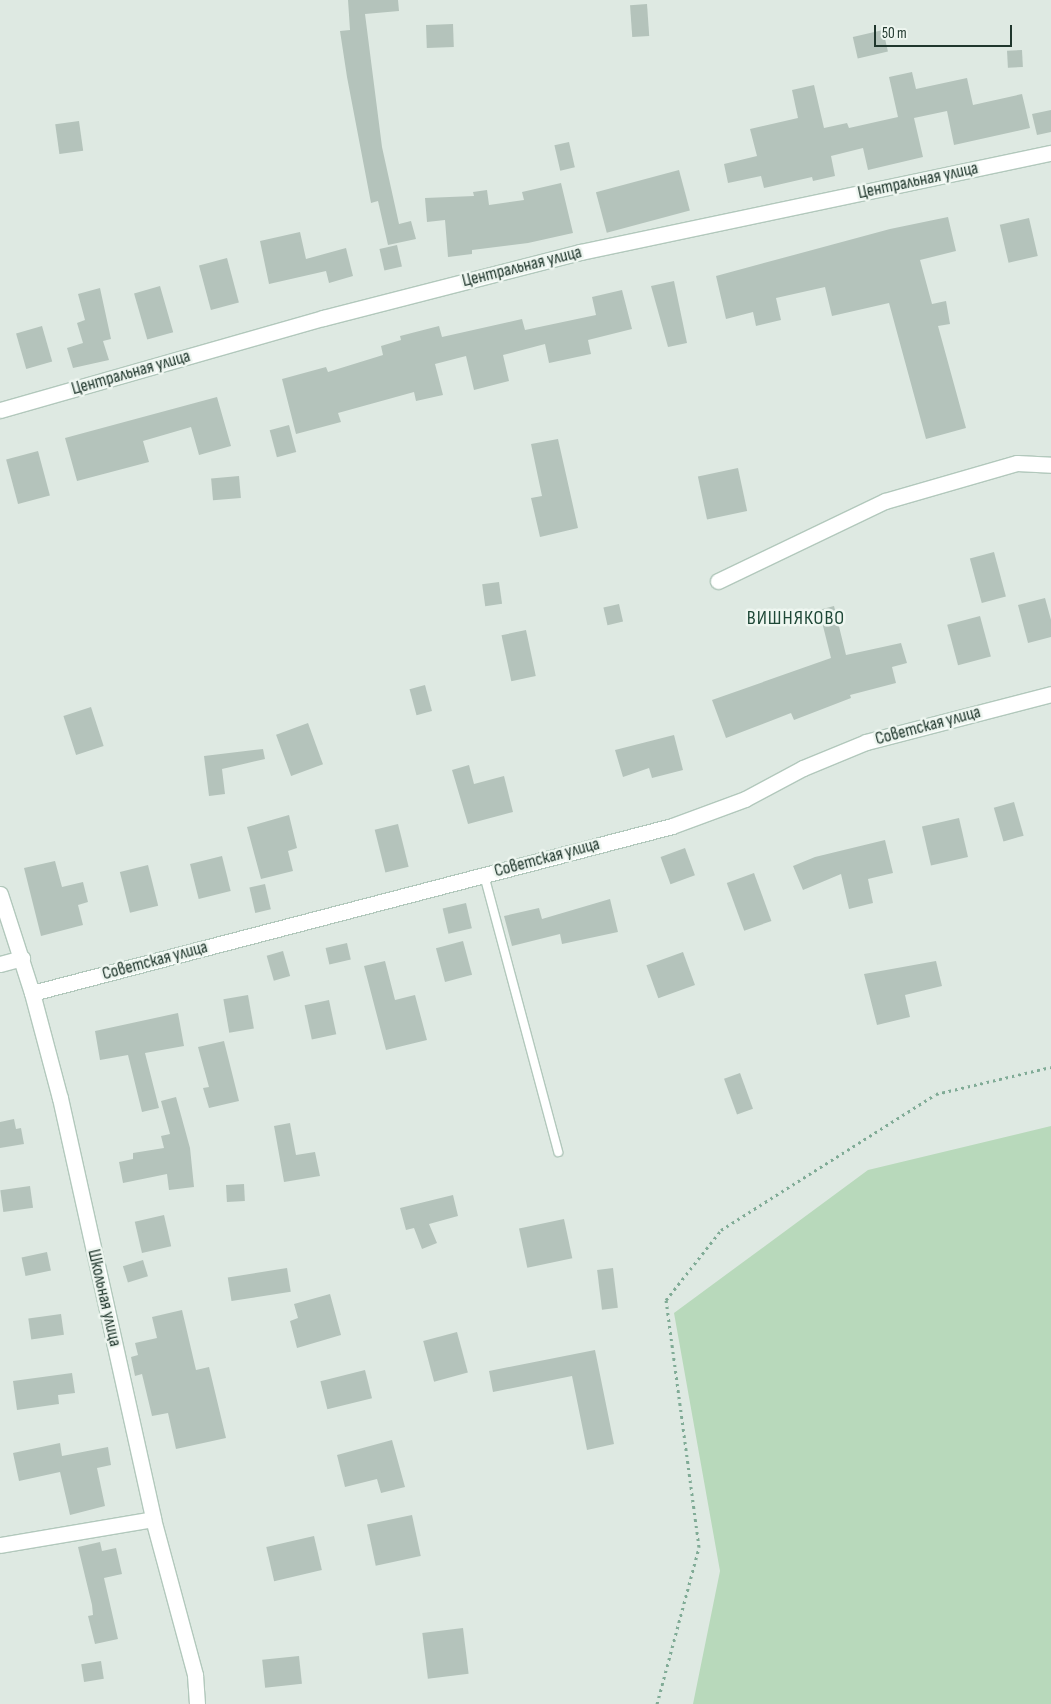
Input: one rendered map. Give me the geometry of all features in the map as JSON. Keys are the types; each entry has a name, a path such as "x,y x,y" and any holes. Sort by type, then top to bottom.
{"street":[{"name":"Центральная улица","path":"0,410 323,318 580,252 1051,153"},
{"path":"718,581 885,501 1017,463 1051,465"},
{"name":"Советская улица","path":"32,993 672,826 745,799 803,768 866,742 1051,694"},
{"name":"Школьная улица","path":"0,894 22,958 60,1098 153,1519 195,1675 197,1704"},
{"path":"0,964 22,958"},
{"path":"0,1545 153,1519"}],"lane":[{"path":"484,875 558,1152"}],"path":[{"path":"657,1704 699,1547 666,1300 721,1230 936,1094 1051,1067"}],"green space":[{"path":"1051,1126 1051,1704 693,1704 720,1571 674,1313 868,1170"}],"building":[{"path":"348,0 398,0 399,11 365,14 382,147 399,224 411,221 416,239 388,245 378,201 371,203 340,31 350,30"},
{"path":"647,4 649,36 632,37 630,5"},
{"path":"453,24 454,47 427,48 426,25"},
{"path":"883,30 888,51 858,58 853,37"},
{"path":"1022,50 1023,67 1008,68 1007,51"},
{"path":"912,72 916,89 967,78 973,105 1022,94 1030,128 954,145 947,111 914,118 923,157 868,170 863,148 831,156 835,176 813,181 812,177 764,188 761,176 728,183 724,164 757,156 750,129 798,118 792,90 814,85 824,128 847,123 849,128 898,117 889,77"},
{"path":"1051,110 1051,132 1037,135 1032,114"},
{"path":"79,121 83,151 59,154 55,124"},
{"path":"569,142 575,167 560,171 554,145"},
{"path":"679,170 690,211 607,233 596,192"},
{"path":"561,183 573,233 528,243 472,250 472,254 448,257 445,220 427,222 425,198 474,196 473,192 487,190 489,205 524,200 522,192"},
{"path":"948,217 956,251 920,260 932,304 946,301 950,324 938,326 966,428 926,439 889,303 832,316 825,287 776,298 781,320 756,326 753,312 726,319 716,276 890,229"},
{"path":"1029,218 1038,256 1009,263 1000,225"},
{"path":"300,232 306,259 346,248 353,276 329,283 326,271 269,284 260,241"},
{"path":"397,245 402,266 384,270 379,249"},
{"path":"227,258 239,302 211,310 199,266"},
{"path":"674,281 687,343 668,347 651,286"},
{"path":"160,286 173,332 147,340 134,293"},
{"path":"100,288 111,339 103,341 109,360 73,368 67,348 83,343 77,323 85,320 78,294"},
{"path":"622,290 632,329 588,340 591,354 549,363 545,344 503,355 509,381 474,390 466,356 435,364 443,395 416,401 414,392 338,413 341,422 296,434 282,379 326,367 328,372 383,355 381,346 401,340 400,336 439,326 442,337 522,319 525,330 596,315 592,297"},
{"path":"42,326 52,362 26,369 16,333"},
{"path":"217,397 231,446 199,455 191,427 143,441 149,462 77,481 65,438"},
{"path":"289,425 296,452 277,457 270,430"},
{"path":"558,439 578,528 540,537 531,498 542,496 531,444"},
{"path":"38,451 50,495 18,504 6,460"},
{"path":"738,468 747,511 707,520 698,477"},
{"path":"239,476 241,498 213,500 211,478"},
{"path":"994,552 1006,596 982,603 970,558"},
{"path":"499,582 502,604 485,606 482,584"},
{"path":"1045,598 1051,620 1051,637 1028,643 1018,605"},
{"path":"619,604 623,622 607,625 603,608"},
{"path":"834,606 846,655 901,643 907,663 892,667 896,683 850,695 851,698 794,720 791,713 726,738 712,700 831,658 819,610"},
{"path":"980,616 991,657 958,665 947,625"},
{"path":"526,630 536,676 511,681 502,635"},
{"path":"425,685 432,711 417,715 410,689"},
{"path":"91,707 104,746 76,755 63,716"},
{"path":"308,723 323,764 291,776 276,735"},
{"path":"674,735 683,770 652,778 649,768 623,777 615,750"},
{"path":"263,749 265,759 222,769 225,794 209,796 204,756"},
{"path":"469,765 474,784 504,776 513,812 468,824 452,770"},
{"path":"1014,802 1024,836 1003,841 994,808"},
{"path":"289,815 297,848 288,851 293,871 261,879 247,827"},
{"path":"959,818 968,857 931,866 922,827"},
{"path":"398,824 409,867 385,872 375,830"},
{"path":"885,840 893,873 868,879 873,903 849,909 841,874 803,890 793,866 815,857"},
{"path":"685,848 695,875 670,884 661,857"},
{"path":"222,856 231,891 199,899 190,864"},
{"path":"55,861 62,887 83,882 88,902 78,905 83,925 41,936 24,868"},
{"path":"148,865 158,906 130,913 120,872"},
{"path":"754,873 771,921 744,931 727,883"},
{"path":"265,884 271,909 255,913 249,888"},
{"path":"610,899 618,932 562,944 560,934 512,946 504,916 539,908 542,919"},
{"path":"466,903 472,928 448,934 443,908"},
{"path":"463,941 472,975 445,982 436,948"},
{"path":"347,943 351,960 329,965 326,948"},
{"path":"283,951 290,976 274,981 267,956"},
{"path":"683,952 695,985 658,998 646,965"},
{"path":"385,961 395,1000 415,995 427,1040 386,1050 364,966"},
{"path":"936,961 942,986 905,995 910,1017 877,1025 864,974"},
{"path":"248,995 254,1028 229,1033 223,999"},
{"path":"329,1000 336,1034 312,1039 305,1005"},
{"path":"178,1013 184,1046 145,1053 159,1108 142,1112 128,1055 100,1060 95,1031"},
{"path":"224,1041 239,1101 209,1108 203,1088 209,1087 198,1047"},
{"path":"740,1073 753,1109 737,1115 724,1079"},
{"path":"176,1097 190,1148 194,1187 169,1190 167,1174 123,1183 119,1162 133,1159 133,1153 164,1148 161,1136 170,1134 161,1101"},
{"path":"14,1119 16,1129 21,1128 24,1144 0,1148 0,1122"},
{"path":"290,1123 296,1155 315,1152 320,1176 284,1182 274,1126"},
{"path":"244,1184 245,1201 227,1202 226,1185"},
{"path":"30,1186 33,1208 3,1212 0,1190"},
{"path":"453,1195 458,1216 429,1224 437,1243 422,1249 414,1228 406,1230 400,1208"},
{"path":"164,1215 171,1246 142,1253 135,1222"},
{"path":"564,1219 572,1258 527,1268 519,1229"},
{"path":"47,1252 51,1271 26,1276 22,1257"},
{"path":"143,1260 148,1276 128,1282 123,1266"},
{"path":"287,1268 291,1292 231,1301 228,1277"},
{"path":"613,1268 618,1308 602,1310 597,1270"},
{"path":"330,1294 341,1335 297,1348 290,1321 298,1318 294,1304"},
{"path":"182,1310 196,1370 209,1367 226,1438 176,1449 168,1413 152,1416 142,1374 135,1376 131,1357 138,1355 135,1343 157,1338 152,1317"},
{"path":"61,1314 64,1335 31,1339 28,1319"},
{"path":"457,1332 468,1373 434,1382 423,1341"},
{"path":"595,1350 614,1444 587,1450 572,1376 493,1392 489,1371"},
{"path":"365,1370 372,1398 327,1409 320,1381"},
{"path":"72,1373 75,1393 58,1395 59,1404 17,1410 13,1381"},
{"path":"392,1440 405,1487 381,1493 377,1479 345,1487 337,1455"},
{"path":"60,1443 62,1456 108,1447 111,1465 97,1468 105,1506 70,1515 60,1472 19,1481 13,1453"},
{"path":"412,1515 421,1556 376,1566 367,1525"},
{"path":"314,1536 322,1570 274,1581 266,1547"},
{"path":"100,1542 102,1551 116,1548 122,1574 104,1578 118,1639 95,1644 88,1616 93,1615 92,1605 78,1547"},
{"path":"463,1628 469,1674 428,1679 422,1633"},
{"path":"299,1656 302,1684 265,1688 262,1660"},
{"path":"101,1661 104,1679 84,1682 81,1664"}],"district":[{"name":"ВИШНЯКОВО","path":"796,618"}]}
